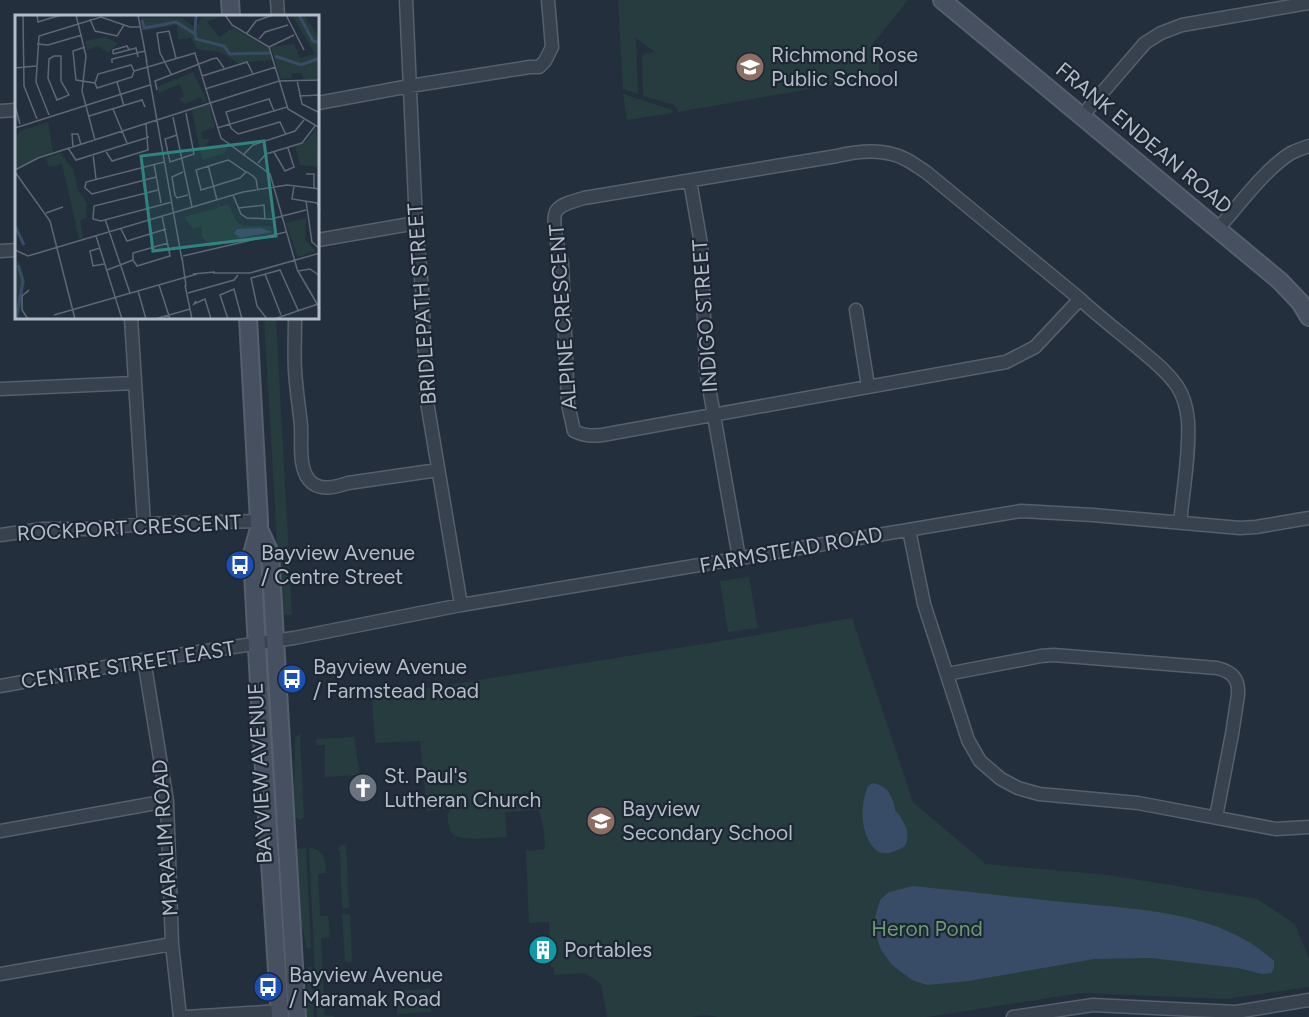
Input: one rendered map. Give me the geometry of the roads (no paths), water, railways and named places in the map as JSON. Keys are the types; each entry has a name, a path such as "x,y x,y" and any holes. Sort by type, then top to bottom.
{"main road":[{"path":"230,0 231,15"},
{"name":"FRANK ENDEAN ROAD","path":"942,0 1280,281 1300,302 1309,317"},
{"name":"BAYVIEW AVENUE","path":"248,320 259,525 252,554 280,1014"},
{"name":"BAYVIEW AVENUE","path":"259,525 270,553 297,1017"}],"street":[{"path":"277,0 278,15"},
{"name":"BRIDLEPATH STREET","path":"406,0 427,402 461,604"},
{"path":"320,104 410,86 539,67 552,47 548,0"},
{"path":"1082,116 1145,43 1161,33 1182,25 1309,3"},
{"path":"0,111 15,110"},
{"path":"1218,229 1270,169 1294,151 1309,146"},
{"name":"ALPINE CRESCENT","path":"1080,299 1035,347 1006,362 713,415 589,436 581,435 574,431 568,404 562,263 558,251 554,216 558,209 584,198 854,152 873,152 903,158 926,172 1080,299 1166,372 1178,387 1188,419 1180,523"},
{"name":"INDIGO STREET","path":"690,181 701,244 706,370 739,558"},
{"path":"320,240 416,223"},
{"path":"0,251 15,250"},
{"path":"856,310 868,386"},
{"path":"131,320 144,524"},
{"path":"295,320 295,368 301,450 303,468 311,483 335,488 348,483 438,470"},
{"path":"0,389 135,383"},
{"name":"FARMSTEAD ROAD","path":"276,641 461,604 1021,511 1239,528 1274,525 1309,518"},
{"name":"ROCKPORT CRESCENT","path":"0,535 43,529 88,529 144,524 259,525"},
{"path":"909,530 924,604 968,740 973,751 988,770 1009,784 1039,794 1138,803 1276,830 1309,827"},
{"name":"CENTRE STREET EAST","path":"0,686 144,660 276,641"},
{"path":"947,674 1054,655 1217,668 1229,672 1235,679 1238,689 1216,817"},
{"name":"MARALIM ROAD","path":"144,660 167,801 172,944 180,1017"},
{"path":"0,831 167,801"},
{"path":"0,974 172,944"},
{"path":"1013,1017 1093,1005 1236,1012 1309,1000"},
{"path":"186,1017 280,1014"}],"water":[{"path":"873,783 887,790 906,829 905,846 892,852 883,853 874,848 864,828 862,813 864,799 868,786"},
{"name":"Heron Pond","path":"913,886 1146,910 1174,915 1228,931 1252,944 1274,961 1274,968 1271,973 1262,974 1238,968 1151,958 1094,959 969,981 927,985 912,980 892,965 881,950 875,932 875,917 880,900 889,892"}],"place":[{"name":"Richmond Rose Public School","path":"750,67"},
{"name":"Bayview Avenue / Centre Street","path":"240,565"},
{"name":"Bayview Avenue / Farmstead Road","path":"292,679"},
{"name":"St. Paul's Lutheran Church","path":"363,788"},
{"name":"Bayview Secondary School","path":"601,821"},
{"name":"Portables","path":"543,950"},
{"name":"Bayview Avenue / Maramak Road","path":"268,987"}]}
